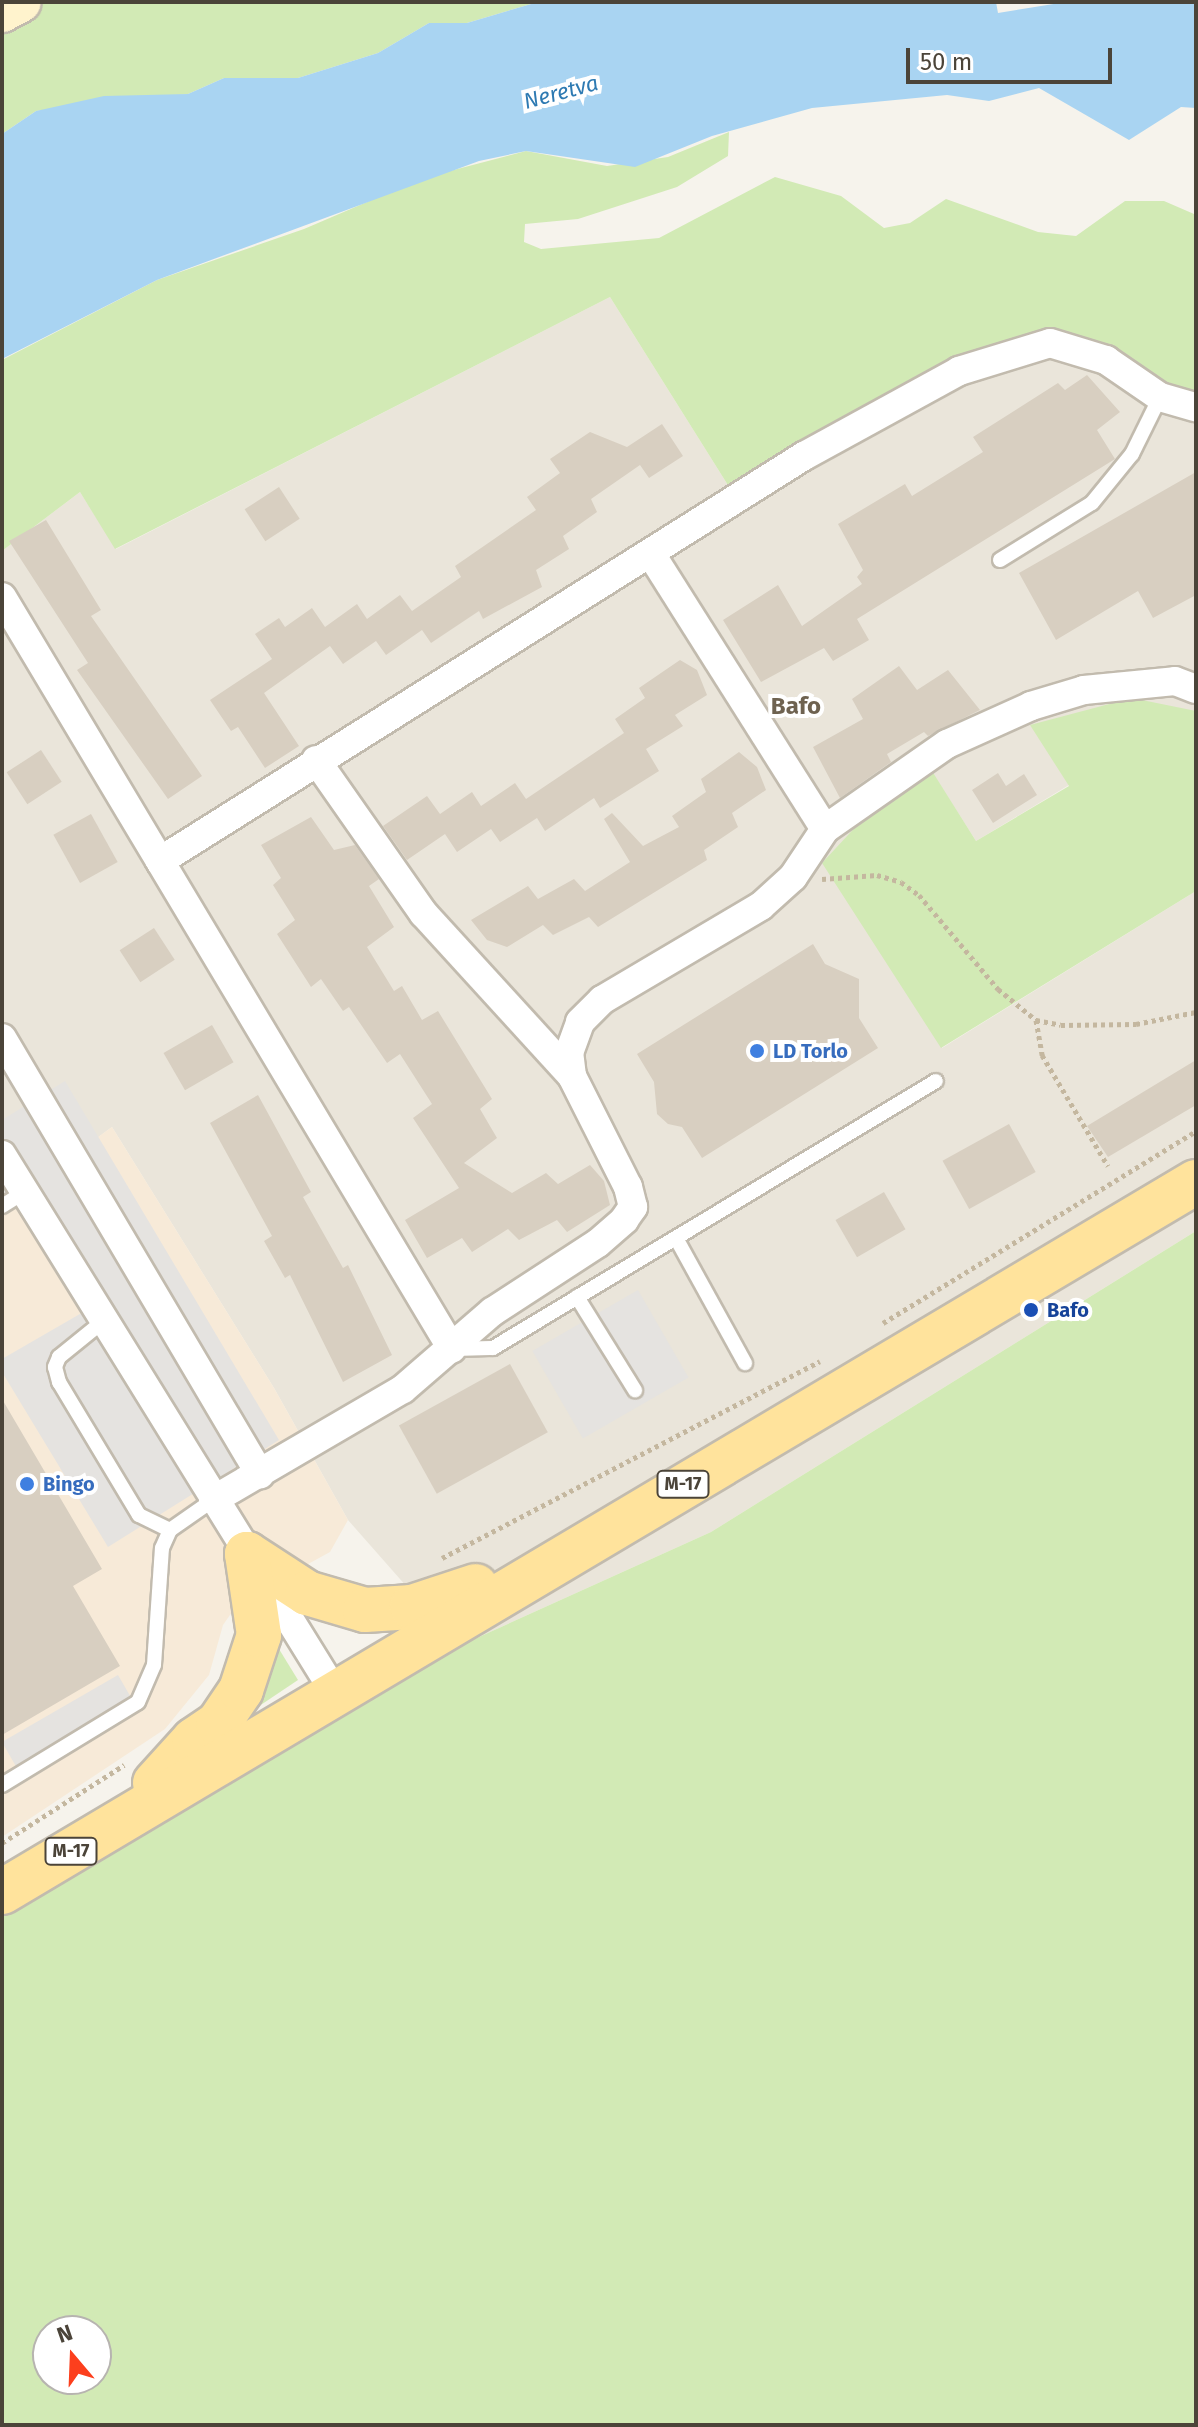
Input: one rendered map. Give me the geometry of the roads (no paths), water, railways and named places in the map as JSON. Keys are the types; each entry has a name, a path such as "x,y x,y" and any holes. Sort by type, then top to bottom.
{"main road":[{"name":"M-17","path":"2,1892 1196,1182"},
{"path":"247,1554 307,1593 365,1610 412,1607 548,1565"},
{"path":"139,1809 161,1774 218,1724 241,1690 259,1635 247,1554"}],"street":[{"path":"2,12 21,2"},
{"path":"160,861 316,760 829,442 959,371 1009,353 1050,343 1079,348 1106,360 1160,397 1196,407"},
{"path":"651,554 825,829"},
{"path":"2,597 452,1349"},
{"path":"572,1076 571,1039 602,1000 761,906 793,877 825,829 937,750 1031,706 1138,682 1175,681 1196,689"},
{"path":"213,1500 403,1389 527,1286 598,1243 633,1207 572,1076 424,914 316,760"},
{"path":"2,1038 260,1474"},
{"path":"2,1155 13,1199 101,1323 335,1693"}],"lane":[{"path":"1000,560 1092,503 1132,454 1160,397"},
{"path":"452,1349 493,1348 936,1081"},
{"path":"676,1238 745,1363"},
{"path":"577,1297 635,1390"},
{"path":"101,1323 59,1357 55,1367 59,1382 139,1515 170,1530"},
{"path":"2,1785 138,1702 154,1665 162,1548 170,1530 213,1500"}],"water":[{"name":"Neretva","path":"538,2 996,2 998,13 1066,2 1196,2 1196,108 1181,107 1129,140 1039,88 989,101 947,95 812,108 712,136 635,167 526,151 479,161 157,280 2,359 2,134 36,111 104,96 188,94 224,78 298,78 378,53 429,23 467,23"}],"place":[{"name":"LD Torlo","path":"757,1051"},
{"name":"Bafo","path":"1031,1310"},
{"name":"Bingo","path":"27,1484"}],"district":[{"name":"Bafo","path":"796,707"}]}
